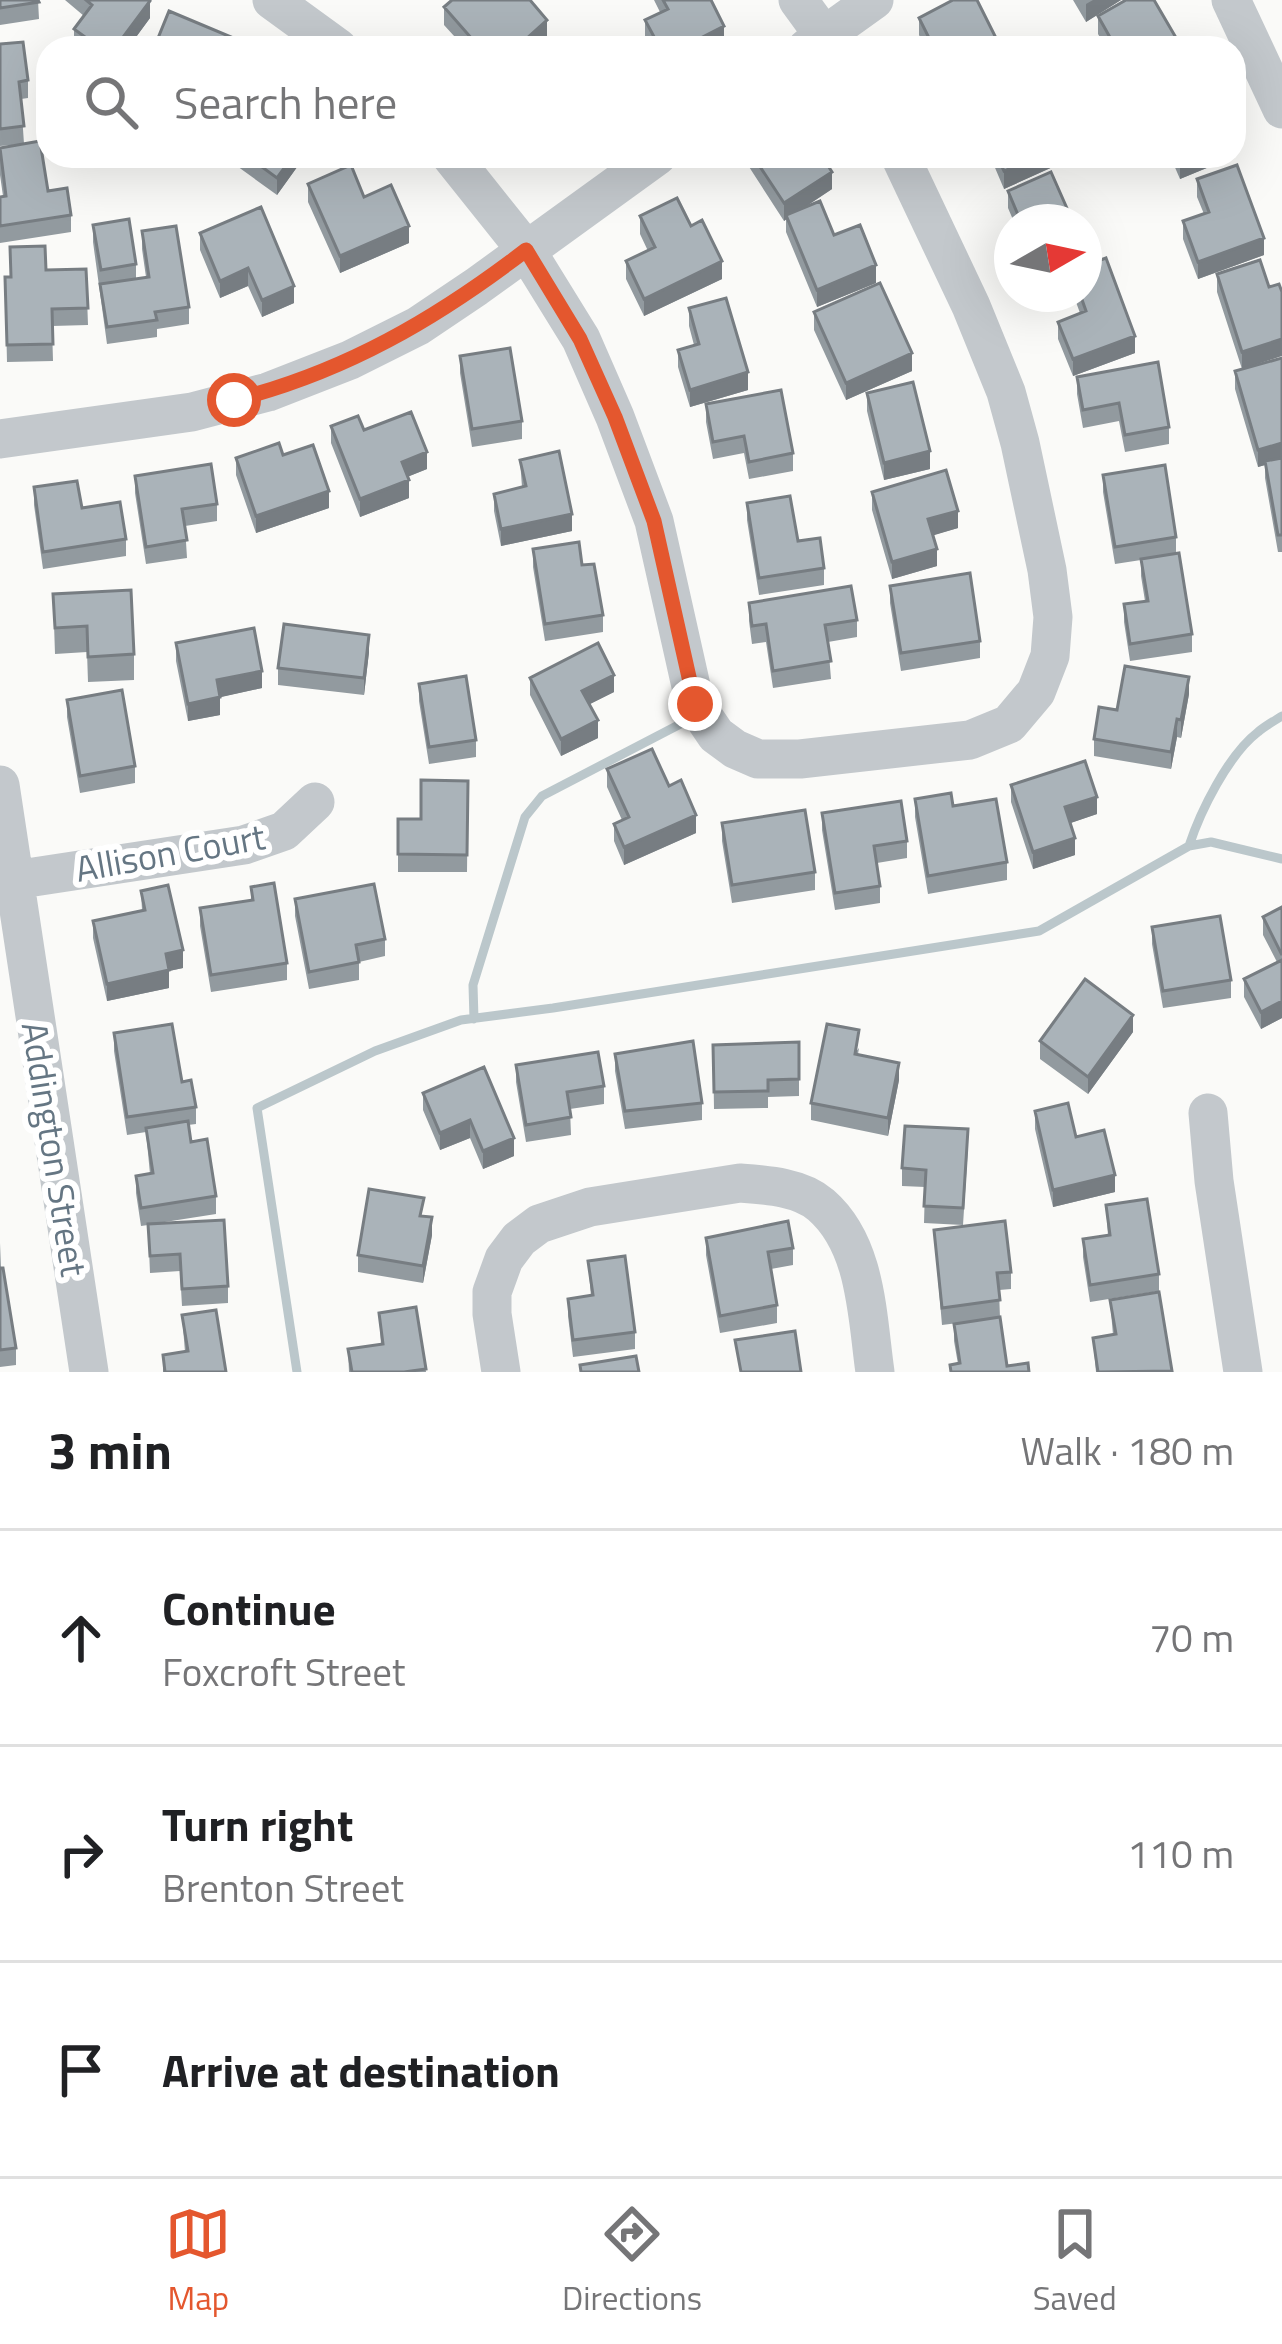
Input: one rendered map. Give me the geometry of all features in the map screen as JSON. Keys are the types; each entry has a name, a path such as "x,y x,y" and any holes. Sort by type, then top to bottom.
{"street":[{"path":"272,0 322,36"},
{"path":"798,0 818,36"},
{"path":"831,36 874,0"},
{"path":"1231,0 1282,109"},
{"path":"461,168 526,250 580,339 615,417 654,521 695,704 716,735 758,759 800,759 970,740 1009,724 1036,692 1049,656 1053,616 1046,570 1006,392 906,168"},
{"path":"0,439 191,412 268,392 350,360 418,326 640,168"},
{"name":"Addington Street","path":"0,784 89,1372"},
{"name":"Allison Court","path":"14,880 244,845 284,831 315,802"},
{"path":"1208,1113 1243,1372"},
{"path":"501,1372 492,1292 504,1259 519,1239 539,1224 590,1207 740,1183 781,1188 820,1204 853,1251 875,1372"}],"building":[{"path":"0,0 38,0 39,2 0,8"},
{"path":"86,0 150,1 124,36 84,36 74,29 92,5"},
{"path":"452,0 530,0 547,20 529,36 469,36 444,7"},
{"path":"663,0 711,0 724,26 704,36 654,36 645,20 668,9"},
{"path":"953,0 977,0 995,36 928,36 919,18"},
{"path":"1126,0 1154,0 1175,36 1109,36 1098,16"},
{"path":"169,11 229,36 159,36"},
{"path":"23,42 28,80 19,82 24,126 0,129 0,44"},
{"path":"36,142 36,168 44,168 48,191 67,188 71,215 0,226 0,197 6,196 0,148"},
{"path":"263,168 284,168 277,178"},
{"path":"352,168 364,197 391,185 409,226 340,256 308,184"},
{"path":"761,168 830,168 832,172 784,203"},
{"path":"1238,168 1264,238 1198,262 1183,221 1209,212 1197,179"},
{"path":"1051,172 1065,204 1013,204 1008,191"},
{"path":"677,198 691,226 702,220 722,261 644,299 626,261 655,247 640,216"},
{"path":"820,201 834,235 860,225 876,265 817,290 786,215"},
{"path":"261,207 294,286 262,300 248,268 220,281 200,233"},
{"path":"129,219 136,264 101,270 93,225"},
{"path":"176,226 189,307 155,312 157,320 107,327 100,284 149,277 142,231"},
{"path":"45,246 46,270 86,269 88,308 52,309 53,344 7,345 5,277 11,277 10,247"},
{"path":"1106,258 1135,336 1073,359 1058,322 1083,312 1102,312 1102,259"},
{"path":"1260,260 1269,287 1279,284 1282,292 1282,339 1242,352 1217,274"},
{"path":"880,283 912,353 846,383 814,312"},
{"path":"726,298 748,372 690,390 678,350 699,344 689,308"},
{"path":"510,348 522,421 472,429 460,356"},
{"path":"1282,358 1282,443 1258,450 1235,371"},
{"path":"1158,362 1169,427 1125,435 1119,403 1083,410 1077,377"},
{"path":"913,382 930,451 884,463 867,393"},
{"path":"781,390 793,453 749,462 744,436 713,442 706,404"},
{"path":"411,412 427,452 402,462 409,480 360,499 331,426 358,416 364,430"},
{"path":"279,443 283,455 313,445 329,491 256,516 236,458"},
{"path":"559,451 572,514 501,529 494,494 526,486 520,460"},
{"path":"1282,458 1282,535 1278,535 1265,461"},
{"path":"211,464 217,504 182,509 187,540 146,547 135,476"},
{"path":"1165,465 1176,537 1115,547 1103,475"},
{"path":"946,470 958,511 928,519 937,549 892,562 872,492"},
{"path":"77,481 82,508 120,502 126,539 43,552 34,487"},
{"path":"790,496 798,541 820,538 824,568 759,578 747,503"},
{"path":"579,542 582,565 594,564 603,615 545,624 533,549"},
{"path":"1179,553 1192,634 1130,644 1124,604 1148,601 1141,559"},
{"path":"970,573 980,641 901,653 890,586"},
{"path":"851,586 857,620 825,625 831,661 773,671 766,624 752,626 749,603"},
{"path":"131,590 134,654 88,657 87,626 55,628 53,594"},
{"path":"284,624 369,635 364,678 278,668"},
{"path":"254,628 262,671 217,680 220,697 188,704 176,643"},
{"path":"598,643 614,675 582,691 598,720 561,739 530,678"},
{"path":"1125,666 1189,677 1171,752 1094,739 1099,707 1117,710"},
{"path":"466,676 476,740 429,747 419,684"},
{"path":"122,690 135,766 80,776 67,700"},
{"path":"652,749 669,786 681,780 696,815 624,847 614,824 629,817 607,769"},
{"path":"1085,761 1097,797 1065,807 1075,838 1033,852 1011,785"},
{"path":"421,780 468,781 467,855 398,854 398,819 421,819"},
{"path":"951,793 953,806 996,799 1007,862 928,876 915,799"},
{"path":"901,801 907,841 874,846 880,886 835,893 822,813"},
{"path":"805,810 815,872 732,885 722,823"},
{"path":"274,883 287,963 211,975 200,908 253,900 251,887"},
{"path":"374,884 385,939 356,945 359,962 309,972 295,899"},
{"path":"168,885 183,950 166,954 169,970 107,984 93,921 145,910 141,891"},
{"path":"1282,907 1282,955 1263,917"},
{"path":"1220,916 1231,980 1163,991 1152,927"},
{"path":"1282,960 1282,1001 1261,1012 1244,979"},
{"path":"1085,979 1133,1015 1088,1077 1040,1041"},
{"path":"172,1024 182,1082 191,1080 196,1107 127,1117 114,1033"},
{"path":"827,1024 859,1030 855,1054 899,1063 888,1118 811,1103"},
{"path":"693,1041 702,1103 625,1111 615,1054"},
{"path":"799,1042 799,1079 768,1080 768,1091 714,1092 713,1045"},
{"path":"598,1052 604,1086 567,1092 571,1117 526,1125 516,1065"},
{"path":"484,1067 514,1138 483,1151 470,1120 440,1133 423,1093"},
{"path":"1068,1103 1076,1137 1104,1130 1115,1175 1053,1190 1035,1111"},
{"path":"188,1121 191,1142 207,1139 216,1196 141,1208 136,1176 153,1173 146,1128"},
{"path":"905,1126 968,1129 963,1208 924,1206 926,1170 902,1168"},
{"path":"369,1189 424,1198 420,1216 432,1217 423,1266 358,1255"},
{"path":"1147,1199 1159,1274 1090,1285 1083,1239 1110,1235 1106,1205"},
{"path":"224,1220 228,1286 182,1289 180,1254 150,1256 148,1224"},
{"path":"788,1221 793,1248 768,1252 777,1305 720,1316 706,1238"},
{"path":"1005,1221 1011,1272 997,1273 1000,1300 942,1308 934,1230"},
{"path":"625,1256 635,1332 573,1340 568,1299 593,1295 588,1261"},
{"path":"0,1268 16,1348 0,1350"},
{"path":"1159,1292 1172,1371 1098,1372 1093,1338 1116,1334 1110,1300"},
{"path":"416,1307 426,1369 352,1372 348,1349 383,1344 379,1313"},
{"path":"216,1310 226,1372 165,1372 163,1355 188,1351 182,1315"},
{"path":"1000,1317 1007,1366 1028,1363 1029,1372 951,1372 950,1365 960,1363 954,1324"},
{"path":"795,1331 801,1372 741,1372 735,1340"},
{"path":"636,1356 639,1372 581,1372 580,1365"}],"waterway":[{"path":"1189,846 1208,801 1236,755 1282,716"},
{"path":"474,1019 473,985 525,817 542,796 690,719"},
{"path":"297,1372 257,1108 375,1051 461,1020 1039,931 1189,846 1211,842 1282,859"}],"route":[{"path":"234,400 350,360 418,326 526,250 580,339 654,521 695,704"}]}
